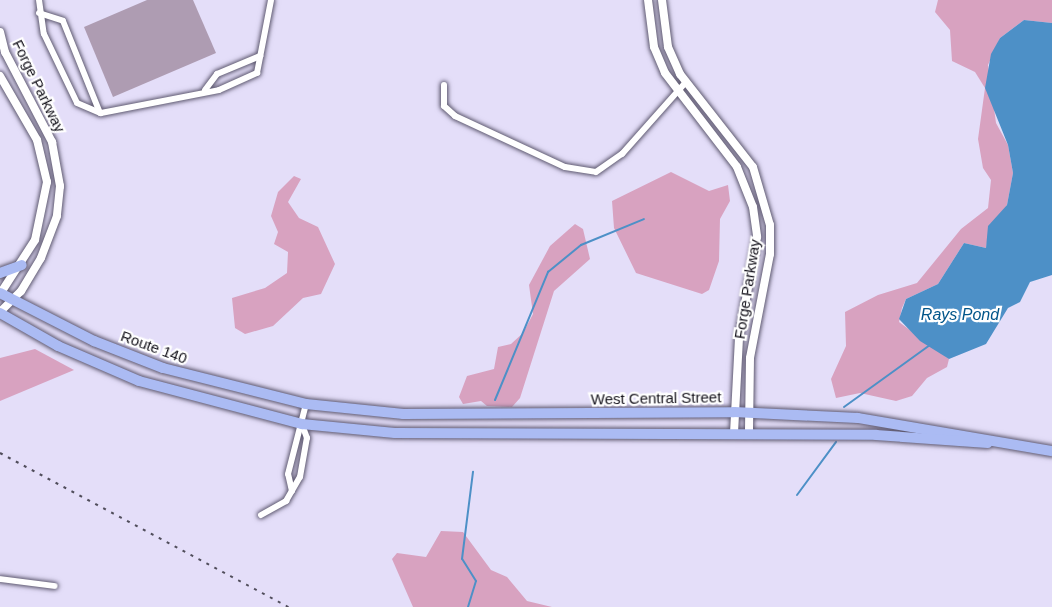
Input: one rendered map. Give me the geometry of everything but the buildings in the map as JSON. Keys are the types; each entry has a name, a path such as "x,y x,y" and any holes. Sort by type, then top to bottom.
{"main road":[{"path":"0,273 22,265"},
{"name":"Route 140","path":"0,293 94,341 163,368 306,404"},
{"path":"0,313 58,346 140,381 302,424"},
{"name":"West Central Street","path":"306,404 403,414 734,412 898,423 1052,451"},
{"name":"West Central Street","path":"302,424 437,434 876,435 1024,446"}],"street":[{"path":"39,0 39,13 77,103 101,113 205,90 219,90 257,73 271,0"},
{"name":"Forge Parkway","path":"648,0 654,46 676,90 737,167 756,223 754,268 738,348 734,433"},
{"name":"Forge Parkway","path":"662,0 668,47 686,82 753,167 770,225 770,254 750,358 749,433"},
{"path":"39,13 63,21 101,113"},
{"name":"Forge Parkway","path":"0,32 5,52 52,142 60,186 47,245 13,301 0,313"},
{"path":"205,90 217,75 260,56"},
{"name":"Forge Parkway","path":"0,76 37,140 46,168 43,211 22,265 0,293"},
{"path":"444,86 444,106 454,116 566,167 587,172 606,167 622,154 676,90 686,82"},
{"path":"292,491 288,474 294,436 302,424 306,404"},
{"path":"261,515 286,501 292,491 306,438 302,424"},
{"path":"0,579 55,586"}],"shaded area":[{"path":"938,0 1052,0 1052,23 1024,20 1000,38 988,65 996,123 1008,145 1013,173 1007,205 997,221 990,224 986,248 964,243 938,284 906,299 902,308 899,322 949,359 947,367 927,378 912,396 896,401 860,393 836,398 831,379 846,346 845,312 878,295 917,283 961,229 988,208 991,180 983,168 978,139 985,88 975,72 952,61 950,30 935,12"},
{"path":"671,172 709,191 728,185 730,201 720,219 719,261 709,290 702,294 636,273 614,228 612,201"},
{"path":"294,176 301,179 288,202 299,218 318,227 335,264 321,294 303,298 273,326 245,334 235,328 232,298 265,288 287,273 288,252 274,244 278,232 271,216 278,192"},
{"path":"575,224 583,229 590,259 554,291 520,398 512,407 487,406 481,401 463,404 459,397 467,376 494,369 498,347 511,344 523,333 533,314 529,285 550,246"},
{"path":"35,349 74,370 0,401 0,358"},
{"path":"441,531 463,532 491,570 507,577 527,601 552,607 413,607 392,559 397,553 426,557"}],"water":[{"name":"Rays Pond","path":"1024,20 1052,23 1052,275 1030,282 1020,302 1008,308 986,344 949,359 920,341 899,319 906,299 938,284 964,243 986,248 988,226 1007,205 1013,173 1008,145 985,88 991,54 1000,38"}],"waterway":[{"path":"495,400 548,272 581,245 644,219"},
{"path":"844,407 930,345"},
{"path":"797,495 836,442"},
{"path":"468,607 476,581 462,559 473,472"}],"railway":[{"path":"0,453 289,607"}]}
